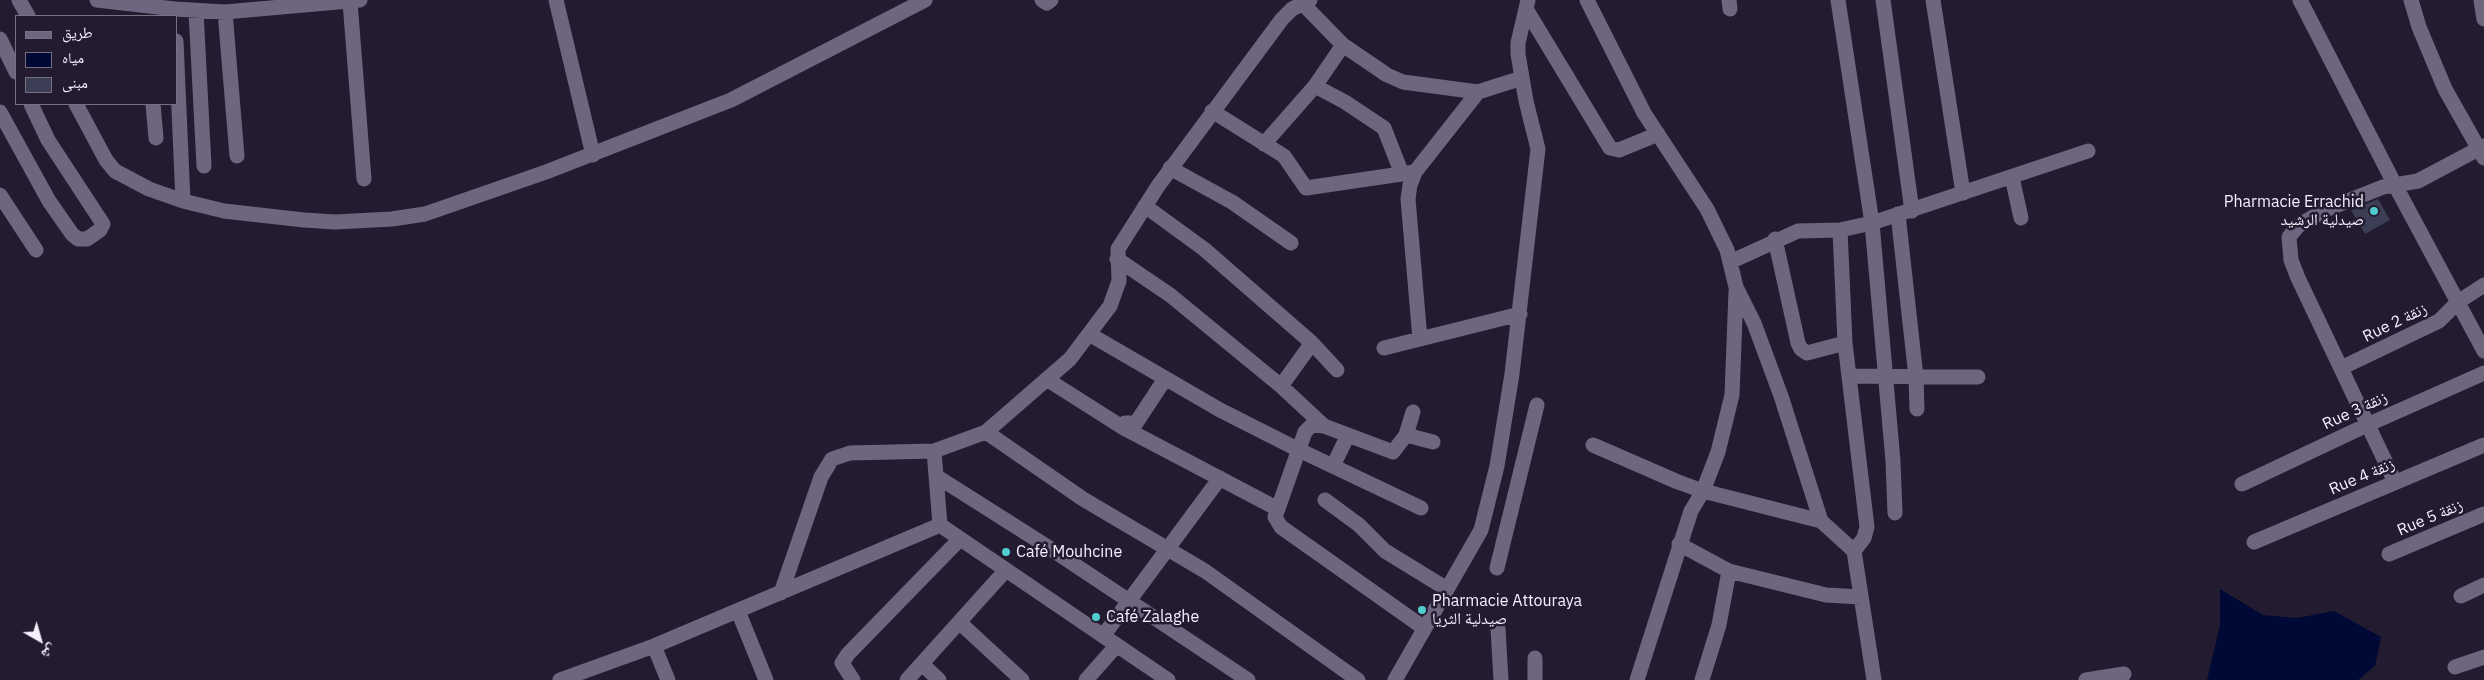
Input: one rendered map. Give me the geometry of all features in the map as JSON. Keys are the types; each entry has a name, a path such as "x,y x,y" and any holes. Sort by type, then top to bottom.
{"street":[{"path":"19,0 27,15"},
{"path":"97,0 117,9 175,13 196,11 225,12 244,5 355,1 364,179"},
{"path":"556,0 593,155"},
{"path":"77,105 106,160 115,171 149,189 182,201 224,211 304,220 335,222 392,219 425,214 593,155 731,100 925,0"},
{"path":"1042,0 1046,3 1051,0"},
{"path":"1587,0 1644,113 1707,209 1727,250 1736,287 1754,323 1781,396 1821,521"},
{"path":"1838,0 1872,222 1893,462 1895,513"},
{"path":"1883,0 1905,213 1917,409"},
{"path":"1933,0 1962,193"},
{"path":"2300,0 2395,185 2484,351"},
{"path":"2395,482 2298,278 2291,260 2290,237 2298,226 2325,210 2372,191 2418,181 2482,151 2445,89 2411,0"},
{"path":"2480,0 2484,19"},
{"path":"781,593 821,477 832,459 850,453 934,451 986,432 1070,359 1110,306 1116,293 1120,274 1118,249 1170,168 1282,19 1306,2 1343,45 1387,75 1404,82 1478,92 1522,78"},
{"path":"1527,5 1610,148 1619,150 1658,134"},
{"path":"1395,680 1481,530 1497,466 1520,314 1538,149 1522,78 1518,43 1527,5"},
{"path":"196,11 204,166"},
{"path":"225,12 237,156"},
{"path":"0,39 15,70"},
{"path":"1264,144 1315,86 1343,45"},
{"path":"1315,86 1345,102 1384,128 1409,173 1408,199 1420,339"},
{"path":"1212,111 1284,156 1306,188 1311,188 1409,173 1478,92"},
{"path":"178,94 182,201"},
{"path":"0,112 55,209 72,234 78,239 87,239 100,230 102,224 48,140 31,105"},
{"path":"153,105 156,138"},
{"path":"1730,262 1776,239 1798,231 1840,230 1905,213 2088,151"},
{"path":"1170,168 1232,202 1291,243"},
{"path":"2012,177 2021,218"},
{"path":"0,195 36,250"},
{"path":"1145,206 1204,249 1312,343 1337,370"},
{"path":"1840,230 1845,343 1866,527 1864,538 1854,550"},
{"path":"1776,239 1798,343 1801,349 1807,353 1845,343"},
{"path":"1118,258 1170,295 1281,386 1324,426"},
{"name":"Rue 2 زنقة","path":"2341,368 2439,321 2458,302 2484,285"},
{"path":"1637,680 1679,544 1691,511 1703,491 1718,452 1732,395 1736,287"},
{"path":"1384,348 1520,314"},
{"path":"1089,334 1165,379 1299,450 1421,508"},
{"path":"1281,386 1312,343"},
{"name":"Rue 3 زنقة","path":"2242,484 2367,424 2484,373"},
{"path":"1849,376 1978,377"},
{"path":"1122,427 1125,423 1136,423 1165,379"},
{"path":"1048,380 1122,427 1278,509"},
{"path":"1497,568 1522,473 1537,405"},
{"path":"1413,412 1406,435 1393,452 1324,426 1312,425 1299,450 1275,517 1281,527 1424,628"},
{"path":"986,432 1083,499 1205,571 1358,680"},
{"path":"1333,466 1348,435"},
{"path":"1406,435 1433,442"},
{"path":"1593,445 1703,491 1821,521 1854,550 1874,680"},
{"name":"Rue 4 زنقة","path":"2254,542 2484,445"},
{"path":"934,451 940,525"},
{"path":"1497,466 1522,473"},
{"path":"936,476 1130,601 1248,680"},
{"path":"1103,636 1220,478"},
{"path":"1325,500 1359,526 1385,551 1447,589"},
{"name":"Rue 5 زنقة","path":"2389,554 2484,514"},
{"path":"560,680 581,677 940,525"},
{"path":"940,525 1118,646 1161,678"},
{"path":"853,680 842,663 848,654 960,539"},
{"path":"1679,544 1729,570 1826,595 1861,597"},
{"path":"907,680 1006,570"},
{"path":"1702,680 1719,625 1729,570"},
{"path":"2461,596 2484,586"},
{"path":"738,611 766,680"},
{"path":"959,622 1022,680"},
{"path":"1498,628 1501,680"},
{"path":"654,646 668,680"},
{"path":"1086,680 1118,646"},
{"path":"2455,667 2484,657"},
{"path":"1535,680 1536,658"},
{"path":"922,664 939,680"},
{"path":"2086,680 2124,674"}],"water":[{"path":"2220,589 2263,615 2297,618 2334,611 2381,637 2375,666 2358,680 2207,680 2220,625"}],"building":[{"path":"2378,199 2390,220 2365,234 2351,210"}],"place":[{"name":"Pharmacie Errachid صيدلية الرشيد","path":"2374,211"},
{"name":"Café Mouhcine","path":"1006,552"},
{"name":"Pharmacie Attouraya صيدلية الثريا","path":"1422,610"},
{"name":"Café Zalaghe","path":"1096,617"}]}
